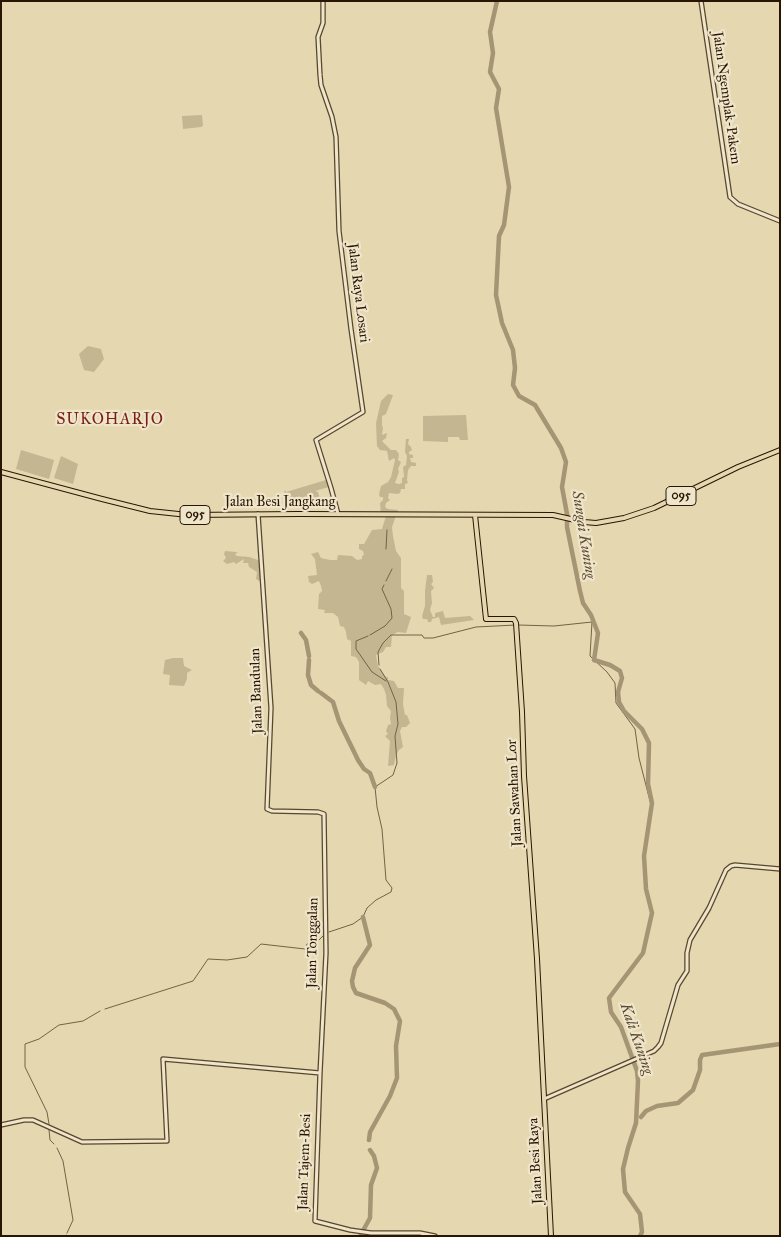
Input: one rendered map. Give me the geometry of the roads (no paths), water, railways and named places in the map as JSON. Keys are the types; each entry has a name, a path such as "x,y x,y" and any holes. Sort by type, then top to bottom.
{"main road":[{"name":"Jalan Besi Jangkang","path":"1,472 100,499 164,513 202,515 553,515 590,522 605,522 654,508 738,467 780,450"},
{"name":"Jalan Sawahan Lor","path":"475,515 486,619 514,619 516,623 544,1099"},
{"name":"Jalan Besi Raya","path":"544,1099 551,1236"}],"street":[{"name":"Jalan Raya Losari","path":"323,1 323,23 318,37 321,85 333,120 336,137 340,236 363,412 316,440 338,514"},
{"name":"Jalan Ngemplak-Pakem","path":"701,1 730,197 738,204 780,222"},
{"name":"Jalan Bandulan","path":"258,514 272,708 267,809 272,811 318,812 324,814"},
{"name":"Jalan Tonggalan","path":"320,1073 326,953 324,814"},
{"name":"Jalan Besi Raya","path":"544,1099 654,1051 661,1043 676,990 687,972 687,953 690,940 709,908 726,870 735,865 780,869"},
{"path":"1,1125 33,1120 82,1142 167,1141 163,1059 320,1073"},
{"name":"Jalan Tajem-Besi","path":"320,1073 315,1220 358,1231 420,1233 435,1236"}],"waterway":[{"name":"Sungai Kuning","path":"497,1 490,32 493,53 490,72 499,89 496,108 509,187 504,225 499,236 496,295 502,323 513,350 515,368 513,385 519,396 535,405 561,448 566,462 562,487 567,514 567,527 583,603 591,615 598,633 594,660 610,665 620,671 622,678 618,692 619,702 624,711 642,729 649,743 648,784 652,803 644,856 646,889 652,913 643,953 609,998 611,1012 621,1027 637,1071 636,1123 623,1169 625,1192 640,1214 642,1232 640,1236"},
{"path":"386,549 387,530"},
{"path":"386,581 392,569"},
{"path":"370,635 385,626 392,618 391,609 382,589 384,585"},
{"path":"518,625 554,626 592,622 590,656 607,672 615,683 616,703 635,729 639,758 651,805"},
{"path":"379,665 378,652 391,635 422,635 424,638 433,638 476,627 516,625"},
{"path":"301,633 306,640 309,656"},
{"path":"368,636 356,641 356,649 372,672 386,681"},
{"path":"309,660 308,675 311,685 318,691"},
{"path":"329,932 353,924 363,917 367,908 376,900 391,892 392,888 386,880 382,829 375,787 393,775 397,763 395,736 398,724 396,702 388,682 380,669"},
{"path":"321,693 333,702 339,721 358,760 364,769 370,773 375,787"},
{"path":"363,917 370,945 355,968 352,981 353,987 356,993 385,1003 394,1009 400,1021 396,1046 397,1078 390,1096 370,1132 369,1140"},
{"path":"105,1009 193,981 208,959 227,960 247,957 261,944 305,949 307,944 319,940 323,936"},
{"path":"49,1124 47,1112 25,1067 25,1044 39,1039 59,1025 83,1021 100,1011"},
{"path":"641,1117 646,1111 657,1106 678,1103 693,1090 700,1070 702,1055 780,1044"},
{"path":"49,1130 50,1140 54,1144"},
{"path":"57,1148 63,1161 73,1220 67,1233"},
{"path":"360,1236 370,1218 371,1185 377,1168 374,1156 370,1150"}],"district":[{"name":"SUKOHARJO","path":"110,420"}],"water label":[{"name":"Kali Kuning","path":"636,1039"}]}
